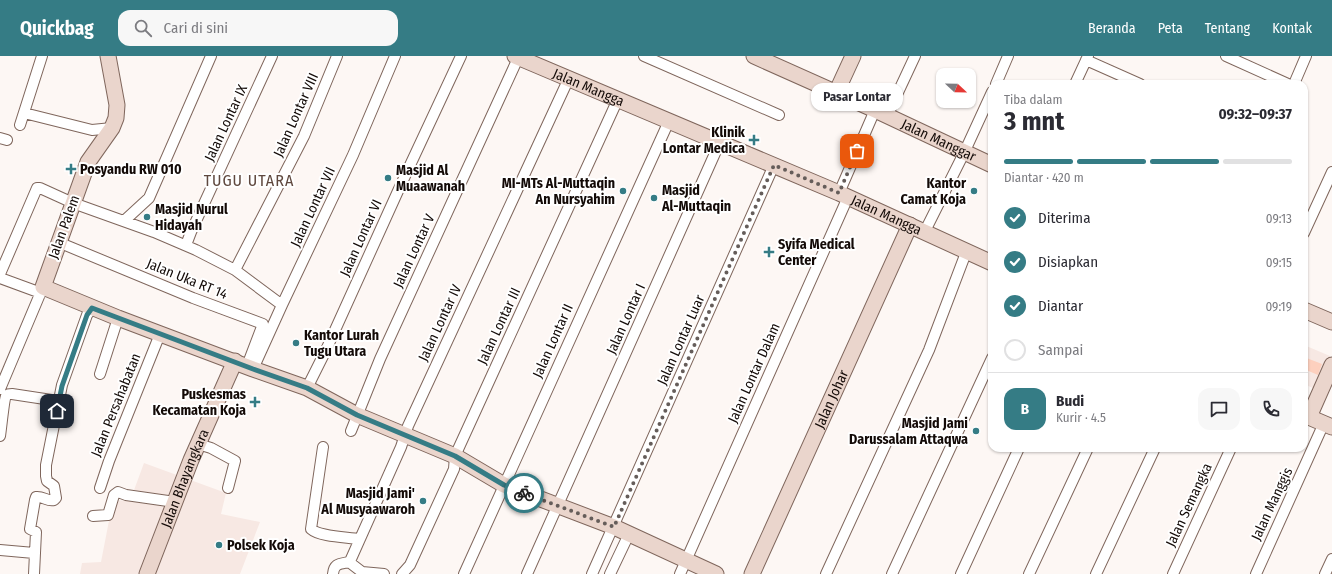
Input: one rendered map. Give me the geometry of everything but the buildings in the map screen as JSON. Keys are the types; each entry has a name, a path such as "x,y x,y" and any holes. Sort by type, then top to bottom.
{"street":[{"path":"20,126 42,56"},
{"name":"Jalan Palem","path":"42,290 88,162 112,128 116,118 117,105 108,56"},
{"path":"124,221 149,198 212,56"},
{"name":"Jalan Lontar IX","path":"186,245 272,56"},
{"name":"Jalan Lontar VIII","path":"235,270 304,136 337,56"},
{"name":"Jalan Lontar VII","path":"245,366 282,305 353,155 395,56"},
{"name":"Jalan Lontar VI","path":"307,388 326,350 461,56"},
{"path":"644,56 778,115"},
{"name":"Jalan Manggar","path":"754,56 988,163"},
{"path":"836,93 853,56"},
{"name":"Jalan Lontar Dalam","path":"683,567 843,195 881,113 916,56"},
{"path":"998,80 1008,56"},
{"path":"1226,56 1279,80"},
{"path":"1296,80 1306,56"},
{"name":"Jalan Mangga","path":"517,57 774,165 925,231 988,261"},
{"name":"Jalan Lontar V","path":"351,431 383,352 517,57"},
{"path":"1077,80 1087,58 1132,80"},
{"name":"Jalan Lontar IV","path":"349,562 415,411 569,78"},
{"name":"Jalan Lontar III","path":"402,574 410,565 454,469 455,456 618,99"},
{"path":"925,231 988,101"},
{"path":"24,112 92,130 112,128"},
{"name":"Jalan Lontar II","path":"464,574 669,120"},
{"name":"Jalan Lontar I","path":"527,574 720,142"},
{"name":"Jalan Lontar Luar","path":"592,574 774,165"},
{"path":"1308,225 1332,172"},
{"path":"0,274 37,188 186,245 235,270 282,305"},
{"name":"Jalan Johar","path":"752,574 910,225"},
{"name":"Jalan Uka RT 14","path":"58,242 193,298 264,324 245,366"},
{"path":"826,574 929,350 967,250"},
{"path":"0,278 42,290 307,388 357,415 455,456 504,485 629,534 683,567 716,574"},
{"path":"0,389 42,290"},
{"path":"34,574 36,532 30,529 34,500 36,497 52,501 56,498 54,486 46,480 46,465 58,401 87,315 92,308"},
{"path":"1308,312 1332,322"},
{"path":"100,374 118,318"},
{"name":"Jalan Persahabatan","path":"100,488 119,434 160,334"},
{"path":"1308,414 1332,365"},
{"name":"Jalan Bhayangkara","path":"147,574 198,444 245,366"},
{"path":"892,574 988,367"},
{"path":"0,436 4,402 8,394 58,401"},
{"path":"1308,416 1328,425"},
{"name":"Jalan Manggis","path":"1256,574 1328,425"},
{"path":"198,444 211,448 235,461 228,488"},
{"path":"323,447 311,529 323,534 359,539"},
{"path":"961,574 1018,452"},
{"path":"1029,574 1086,452"},
{"path":"1096,574 1153,452"},
{"name":"Jalan Semangka","path":"1173,574 1229,452"},
{"path":"93,516 108,515 114,495 118,492 126,495 175,502"},
{"path":"610,574 629,534"},
{"path":"0,550 34,552"},
{"path":"1325,574 1332,559"},
{"path":"333,573 336,565 349,562 362,572 384,574"}],"shaded area":[{"path":"1308,347 1330,356 1315,389 1308,386"},
{"path":"1308,359 1322,364 1318,375 1308,371"},
{"path":"144,463 226,493 221,514 260,522 240,574 80,574 82,563 101,562 113,500 130,501"}],"way so far":[{"path":"524,493 614,527 774,165 839,193 857,151"}],"place":[{"name":"Klinik Lontar Medica","path":"754,140"},
{"name":"Pasar Lontar","path":"857,151"},
{"name":"Posyandu RW 010","path":"71,169"},
{"name":"Masjid Al Muaawanah","path":"388,178"},
{"name":"MI-MTs Al-Muttaqin An Nursyahim","path":"623,191"},
{"name":"Kantor Camat Koja","path":"974,191"},
{"name":"Masjid Al-Muttaqin","path":"654,198"},
{"name":"Masjid Nurul Hidayah","path":"147,217"},
{"name":"Syifa Medical Center","path":"769,252"},
{"name":"Kantor Lurah Tugu Utara","path":"296,343"},
{"name":"Puskesmas Kecamatan Koja","path":"255,402"},
{"name":"Masjid Jami Darussalam Attaqwa","path":"976,431"},
{"name":"Masjid Jami' Al Musyaawaroh","path":"423,501"},
{"name":"Polsek Koja","path":"219,545"}],"district":[{"name":"TUGU UTARA","path":"249,180"}],"route":[{"path":"57,411 58,401 69,364 87,315 92,308 307,388 357,415 455,456 504,485 524,493"}]}
